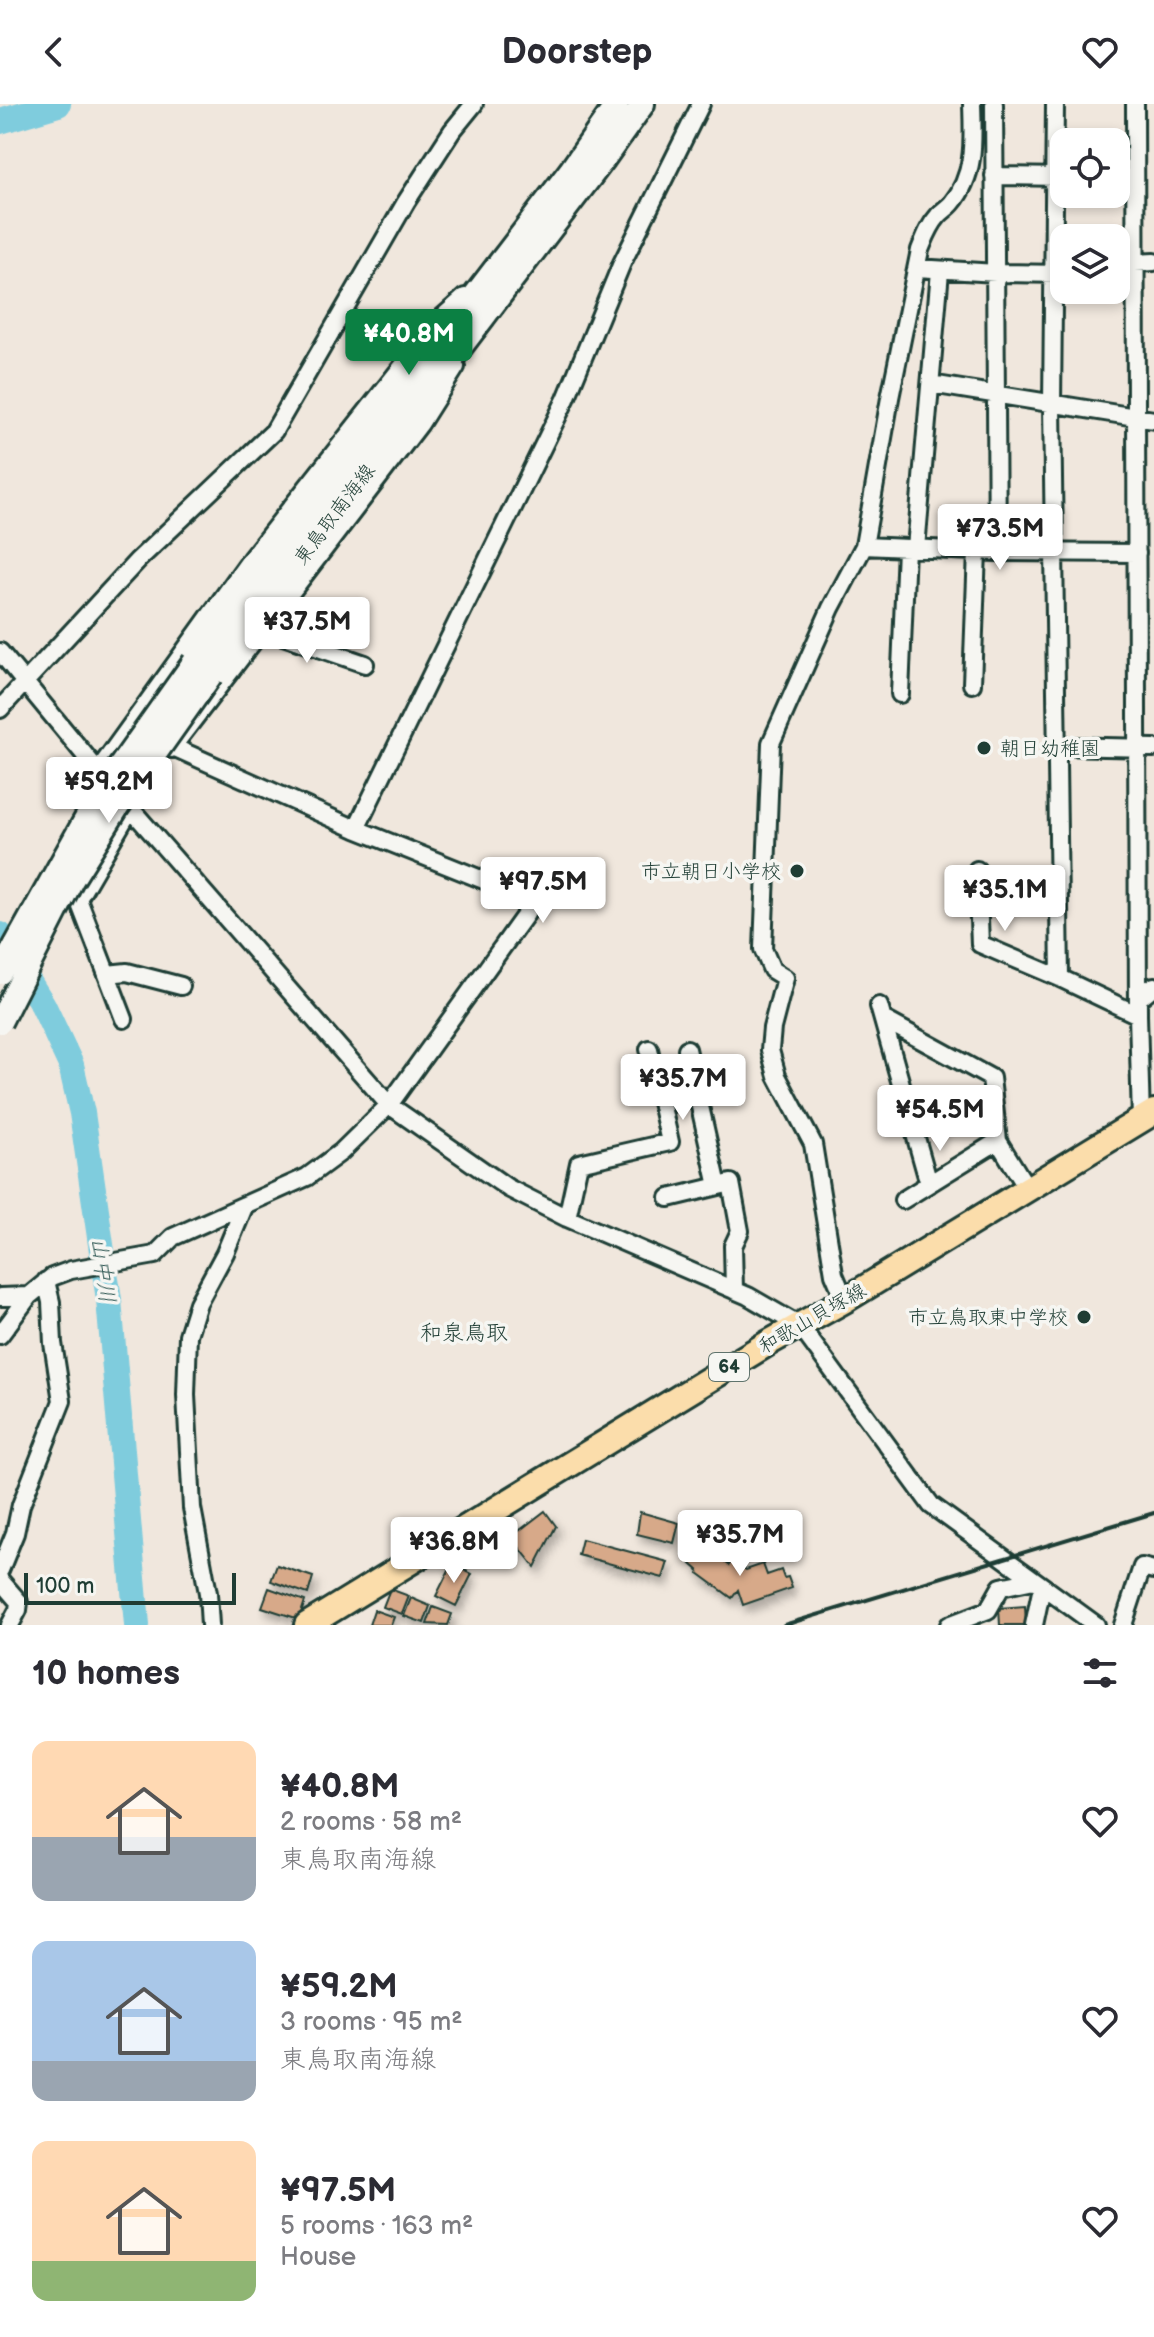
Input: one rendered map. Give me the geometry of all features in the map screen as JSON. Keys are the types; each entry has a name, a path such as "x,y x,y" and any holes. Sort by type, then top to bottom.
{"main road":[{"name":"東鳥取南海線","path":"0,1022 72,880 202,669 617,104"},
{"name":"東鳥取南海線","path":"0,973 98,797 488,310 643,104"},
{"name":"和歌山貝塚線","path":"308,1625 1148,1116"}],"street":[{"path":"0,709 138,560 274,431 406,202 452,131 474,104"},
{"path":"356,829 566,399 622,263 701,104"},
{"path":"845,1300 834,1274 813,1144 777,1076 770,1050 772,1028 785,978 772,970 763,949 771,743 831,608 864,546 920,250 928,230 952,203 970,167 974,148 972,104"},
{"path":"994,104 997,552"},
{"path":"1055,104 1056,128"},
{"path":"1135,104 1137,553 1146,748 1138,1007 1148,1116"},
{"path":"994,176 1050,177"},
{"path":"1130,178 1135,178"},
{"path":"1135,263 1154,262"},
{"path":"917,268 1050,273"},
{"path":"900,694 911,548 931,384 940,271"},
{"path":"98,771 252,557 374,401 438,321 494,272"},
{"path":"1130,279 1135,280"},
{"path":"1057,304 1052,405 1060,978"},
{"path":"124,1019 78,899 131,807 173,747 420,424 488,310"},
{"path":"931,384 1154,420"},
{"path":"864,546 997,552 1137,553"},
{"path":"972,684 977,551"},
{"path":"263,629 365,664"},
{"path":"0,652 98,771 389,1105 508,1188 567,1218 734,1290 800,1326 931,1505 1096,1625"},
{"path":"1056,746 1146,748"},
{"path":"0,1335 29,1296 46,1281 71,1270 155,1255 173,1237 307,1177 341,1152 389,1105 530,905 526,897 356,829 173,747"},
{"path":"977,870 980,944 1138,1007"},
{"path":"107,974 127,972 181,986"},
{"path":"1138,1007 1154,986"},
{"path":"929,1184 881,1013 991,1078 998,1141 1027,1188"},
{"path":"567,1218 579,1163 670,1142 649,1049"},
{"path":"687,1049 718,1186"},
{"path":"903,1200 998,1141"},
{"path":"669,1198 731,1183 740,1231 733,1246 734,1290"},
{"path":"210,1625 208,1593 192,1508 186,1395 188,1335 198,1303 225,1253 244,1207"},
{"path":"0,1570 15,1533 21,1505 62,1401 46,1281"},
{"path":"0,1297 29,1296"},
{"path":"1123,1625 1142,1567 1154,1570"},
{"path":"0,1580 19,1602 10,1625"},
{"path":"949,1625 988,1610 1001,1587 1038,1584"},
{"path":"1034,1625 1038,1584"}],"building":[{"path":"545,1511 556,1526 535,1567 511,1537"},
{"path":"640,1512 679,1523 674,1543 637,1534"},
{"path":"582,1539 668,1562 663,1578 578,1555"},
{"path":"701,1550 708,1555 710,1552 729,1565 732,1560 746,1570 763,1564 767,1575 781,1570 792,1588 743,1605 738,1590 732,1598 698,1573 691,1564"},
{"path":"452,1564 472,1574 456,1606 436,1596"},
{"path":"277,1565 313,1577 308,1594 271,1581"},
{"path":"269,1588 305,1601 299,1619 262,1607"},
{"path":"390,1589 409,1596 402,1614 383,1607"},
{"path":"411,1598 430,1606 424,1623 404,1616"},
{"path":"1025,1606 1026,1625 1000,1625 999,1608"},
{"path":"433,1607 452,1614 448,1625 427,1624"},
{"path":"374,1610 394,1617 391,1625 369,1625"}],"waterway":[{"name":"山中川","path":"0,121 58,104"},
{"name":"山中川","path":"0,935 43,1005 71,1065 82,1113 109,1300 137,1625"}],"railway":[{"path":"784,1625 1154,1513"}],"place":[{"name":"朝日幼稚園","path":"984,748"},
{"name":"市立朝日小学校","path":"797,871"},
{"name":"市立鳥取東中学校","path":"1084,1317"}],"district":[{"name":"和泉鳥取","path":"464,1332"}]}
